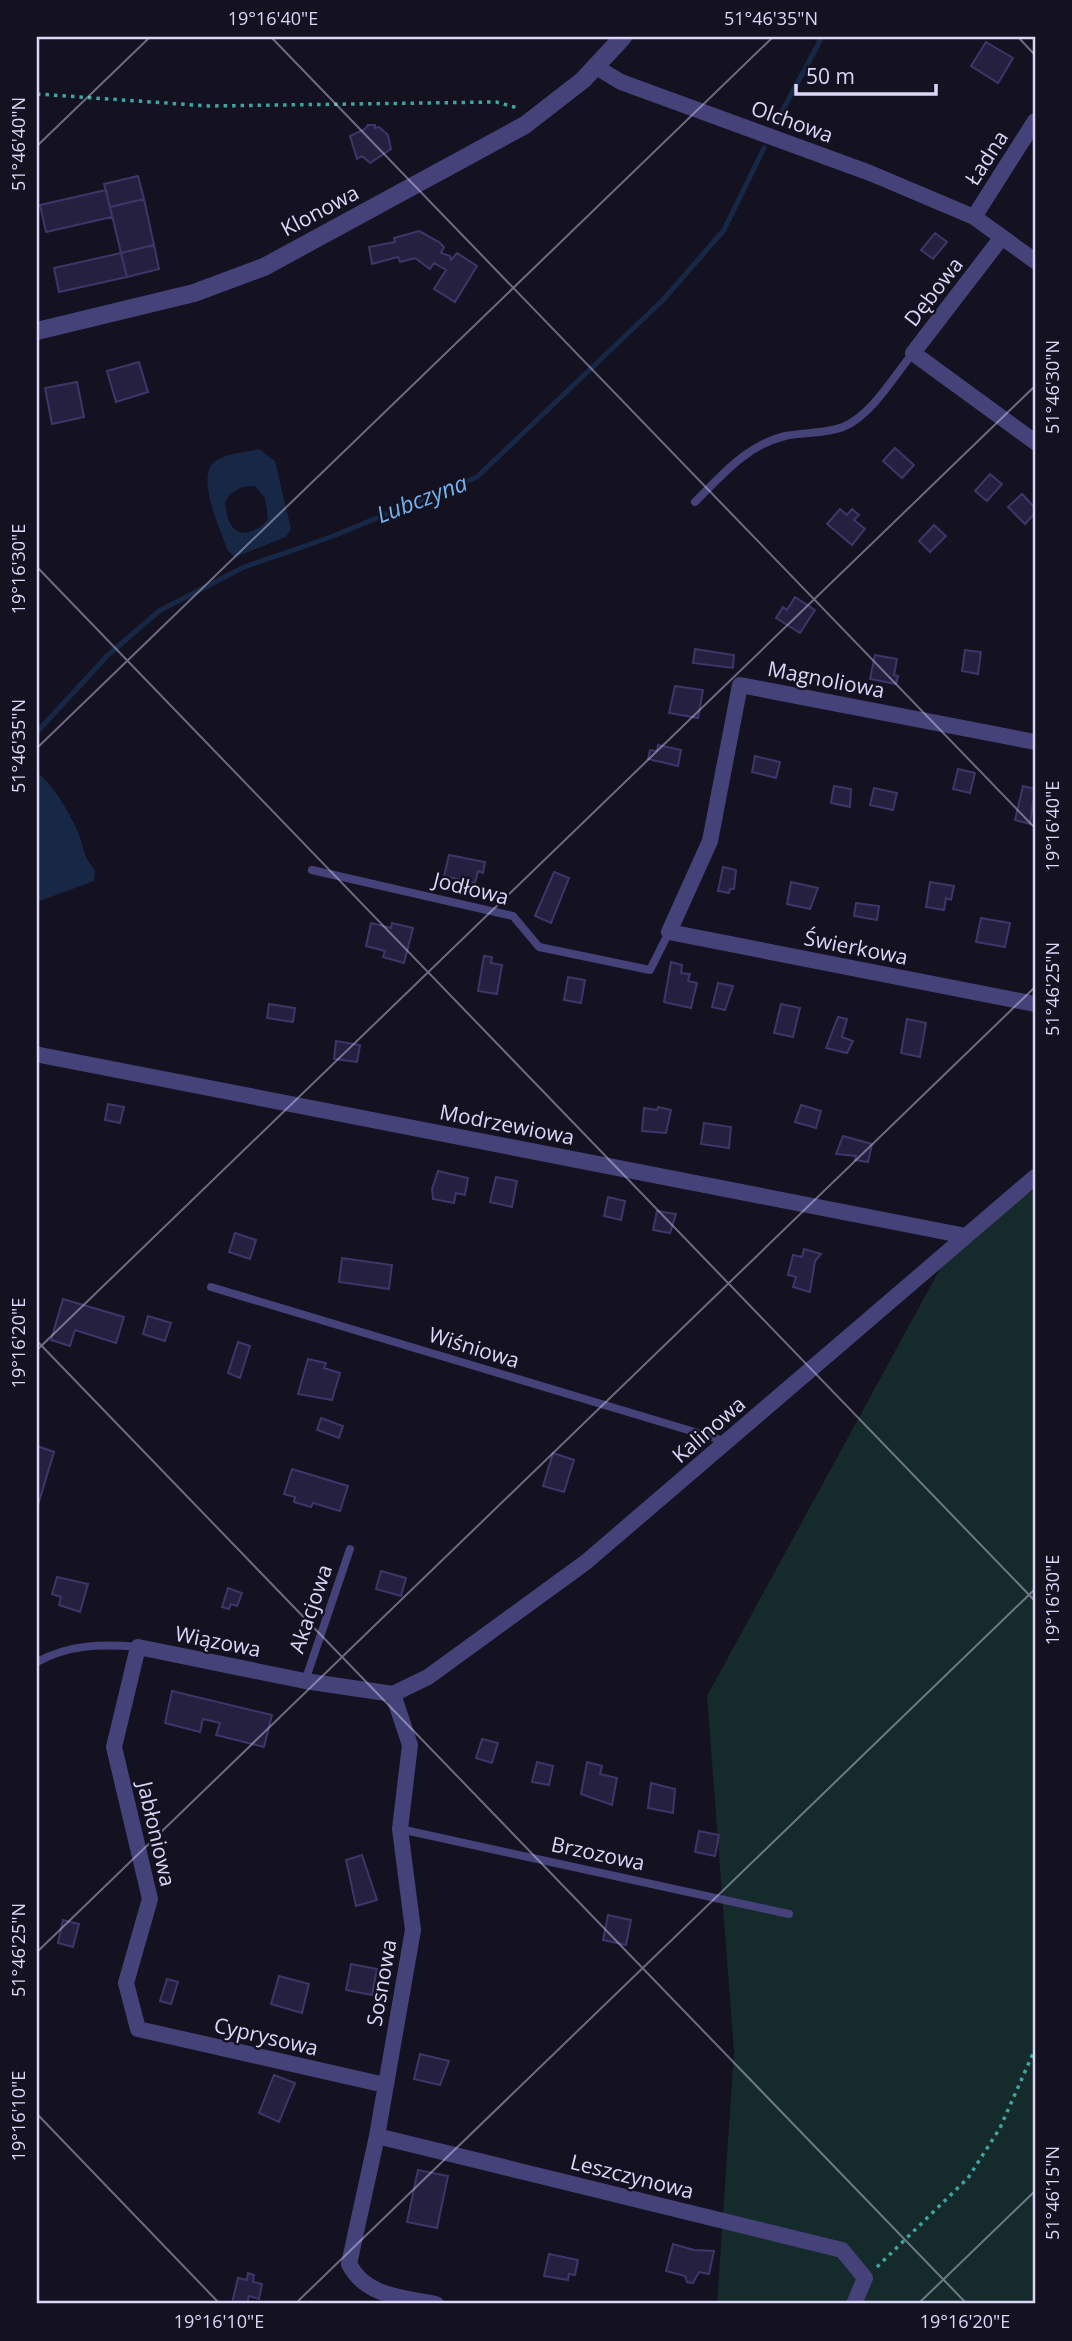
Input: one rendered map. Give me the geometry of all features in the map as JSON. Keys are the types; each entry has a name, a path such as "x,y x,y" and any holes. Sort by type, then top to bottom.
{"street":[{"name":"Klonowa","path":"37,331 194,293 264,267 480,152 539,115 596,67 623,37"},
{"name":"Olchowa","path":"596,67 621,82 870,173 974,217 1002,237"},
{"name":"Ładna","path":"974,217 1035,121"},
{"path":"1002,237 1035,261"},
{"name":"Dębowa","path":"1002,237 913,353 1035,442"},
{"name":"Magnoliowa","path":"669,932 710,841 740,685 1035,742"},
{"name":"Świerkowa","path":"669,932 1035,1004"},
{"name":"Modrzewiowa","path":"40,1055 966,1236"},
{"name":"Kalinowa","path":"393,1694 428,1677 586,1562 1035,1177"},
{"name":"Wiązowa","path":"138,1647 305,1681 393,1694"},
{"name":"Jabłoniowa","path":"138,1647 114,1747 150,1899 126,1983 138,2029"},
{"name":"Sosnowa","path":"393,1694 410,1745 400,1829 413,1930 377,2136 349,2264 356,2278 372,2290 436,2304"},
{"name":"Cyprysowa","path":"138,2029 385,2085"},
{"name":"Leszczynowa","path":"377,2136 842,2250 865,2278"},
{"path":"853,2304 865,2278"}],"lane":[{"path":"695,502 738,460 763,444 784,436 843,427 857,418 913,353"},
{"name":"Jodłowa","path":"312,870 513,916 540,947 650,970 669,932"},
{"name":"Wiśniowa","path":"211,1287 728,1442"},
{"name":"Akacjowa","path":"305,1681 350,1549"},
{"name":"Wiązowa","path":"37,1662 51,1654 95,1643 138,1647"},
{"name":"Brzozowa","path":"400,1829 789,1914"}],"path":[{"path":"37,94 209,106 496,102 539,115"},
{"path":"865,2278 968,2178 1000,2128 1035,2049"}],"green space":[{"path":"1035,1189 1035,2304 717,2304 734,2052 707,1696 959,1234"}],"water":[{"path":"259,449 275,461 291,529 286,537 235,557 228,551 211,503 208,489 210,467 221,458","holes":["255,486 265,498 268,519 255,530 240,532 230,523 225,503 230,494 242,487"]},
{"path":"38,773 65,807 87,859 95,870 94,881 37,902"}],"building":[{"path":"986,42 1013,58 998,83 971,66"},
{"path":"368,125 379,127 388,135 391,149 370,163 362,156 357,159 350,136"},
{"path":"138,176 144,199 110,207 104,184"},
{"path":"106,190 112,217 46,232 40,205"},
{"path":"144,199 154,245 121,253 110,207"},
{"path":"419,231 439,242 444,247 441,253 450,256 451,260 457,253 477,266 455,302 434,289 446,270 434,263 430,269 415,258 400,262 398,257 372,264 369,247 395,242 394,238"},
{"path":"935,233 947,242 933,259 921,250"},
{"path":"154,245 159,269 127,277 121,253"},
{"path":"121,253 127,277 59,292 54,268"},
{"path":"139,362 148,392 116,402 107,371"},
{"path":"77,382 84,417 52,424 45,388"},
{"path":"895,448 914,465 902,478 883,461"},
{"path":"990,474 1002,484 987,501 975,491"},
{"path":"1022,494 1035,508 1035,513 1025,524 1008,507"},
{"path":"840,509 847,515 852,509 859,515 854,520 865,529 852,545 827,524"},
{"path":"934,525 946,536 930,552 919,541"},
{"path":"795,597 815,610 800,633 776,618 783,607 787,610"},
{"path":"695,649 734,655 733,668 693,663"},
{"path":"965,650 981,652 978,674 962,671"},
{"path":"875,655 897,659 894,675 898,676 896,684 870,679"},
{"path":"675,686 703,690 698,718 669,713"},
{"path":"658,745 681,750 678,766 648,759 650,750 657,751"},
{"path":"755,756 780,762 776,778 752,772"},
{"path":"958,769 975,773 970,793 953,789"},
{"path":"834,786 851,789 850,807 831,803"},
{"path":"1023,786 1035,789 1030,824 1015,820"},
{"path":"874,788 897,793 893,810 870,805"},
{"path":"449,855 485,862 483,873 478,871 475,883 444,876"},
{"path":"723,867 736,870 734,889 730,889 729,893 718,891"},
{"path":"554,872 569,878 551,923 535,916"},
{"path":"791,882 818,888 810,909 787,904"},
{"path":"930,882 954,886 951,900 946,898 944,910 926,907"},
{"path":"856,903 879,906 877,920 854,916"},
{"path":"981,918 1010,923 1005,947 976,942"},
{"path":"371,923 391,928 392,923 413,928 404,963 383,957 385,951 366,946"},
{"path":"484,956 492,957 491,963 502,965 497,994 478,991"},
{"path":"671,962 682,965 681,973 690,974 688,981 697,983 691,1008 664,1002"},
{"path":"568,977 585,980 581,1003 564,1000"},
{"path":"718,983 733,986 725,1010 712,1007"},
{"path":"269,1004 295,1008 293,1022 267,1018"},
{"path":"781,1004 800,1008 793,1037 774,1033"},
{"path":"838,1017 847,1019 842,1037 853,1041 847,1053 826,1048"},
{"path":"907,1019 926,1023 920,1057 901,1053"},
{"path":"336,1041 360,1045 357,1062 334,1059"},
{"path":"108,1104 124,1107 120,1123 105,1120"},
{"path":"801,1105 821,1111 816,1128 795,1122"},
{"path":"658,1107 671,1110 666,1133 642,1131 644,1108 657,1110"},
{"path":"704,1123 731,1127 729,1148 701,1144"},
{"path":"843,1136 872,1144 868,1162 855,1160 856,1156 836,1154"},
{"path":"438,1171 468,1178 465,1195 456,1193 454,1203 433,1199 432,1189"},
{"path":"496,1177 517,1181 512,1207 490,1202"},
{"path":"608,1197 625,1201 621,1220 604,1216"},
{"path":"657,1211 676,1214 670,1233 653,1230"},
{"path":"235,1233 256,1240 250,1259 229,1252"},
{"path":"804,1249 821,1254 815,1261 810,1292 793,1287 796,1277 788,1275 793,1255 802,1257"},
{"path":"342,1258 392,1265 389,1289 339,1282"},
{"path":"63,1299 124,1317 116,1343 75,1330 70,1346 51,1340"},
{"path":"148,1316 171,1323 165,1341 143,1334"},
{"path":"238,1342 250,1346 240,1378 228,1373"},
{"path":"308,1359 326,1363 324,1368 340,1373 332,1400 298,1394"},
{"path":"321,1418 343,1426 339,1438 317,1430"},
{"path":"37,1446 54,1452 38,1505 37,1505"},
{"path":"553,1453 574,1460 564,1492 543,1486"},
{"path":"292,1469 348,1486 340,1511 313,1503 311,1507 294,1502 295,1497 284,1494"},
{"path":"381,1571 406,1578 401,1596 376,1589"},
{"path":"57,1577 88,1584 80,1612 59,1605 61,1597 52,1594"},
{"path":"228,1588 242,1593 237,1606 231,1604 229,1609 222,1607"},
{"path":"172,1691 272,1715 264,1747 216,1735 220,1723 203,1719 200,1732 165,1723"},
{"path":"482,1739 498,1743 492,1763 476,1758"},
{"path":"537,1762 553,1766 549,1785 532,1782"},
{"path":"587,1762 602,1766 600,1774 617,1778 612,1805 581,1794"},
{"path":"651,1783 675,1789 673,1813 648,1808"},
{"path":"699,1831 719,1835 715,1856 695,1852"},
{"path":"362,1855 377,1900 356,1906 346,1860"},
{"path":"608,1915 631,1920 626,1945 603,1940"},
{"path":"63,1920 79,1924 73,1947 58,1943"},
{"path":"351,1964 377,1969 372,1995 346,1990"},
{"path":"279,1976 309,1984 302,2013 271,2004"},
{"path":"167,1979 178,1982 171,2004 160,2001"},
{"path":"420,2054 449,2061 440,2085 414,2079"},
{"path":"274,2075 295,2083 279,2122 259,2113"},
{"path":"418,2170 448,2176 437,2228 407,2222"},
{"path":"673,2244 694,2250 714,2251 709,2274 699,2272 693,2283 687,2282 685,2276 666,2271"},
{"path":"549,2254 578,2260 575,2275 569,2274 568,2280 544,2276"},
{"path":"248,2273 254,2275 253,2282 262,2284 259,2299 249,2296 247,2304 232,2303 238,2278 247,2280"}],"waterway":[{"name":"Lubczyna","path":"777,121 822,37"},
{"name":"Lubczyna","path":"37,732 107,656 159,611 244,567 328,538 477,477 663,300 724,230 764,148"}]}
